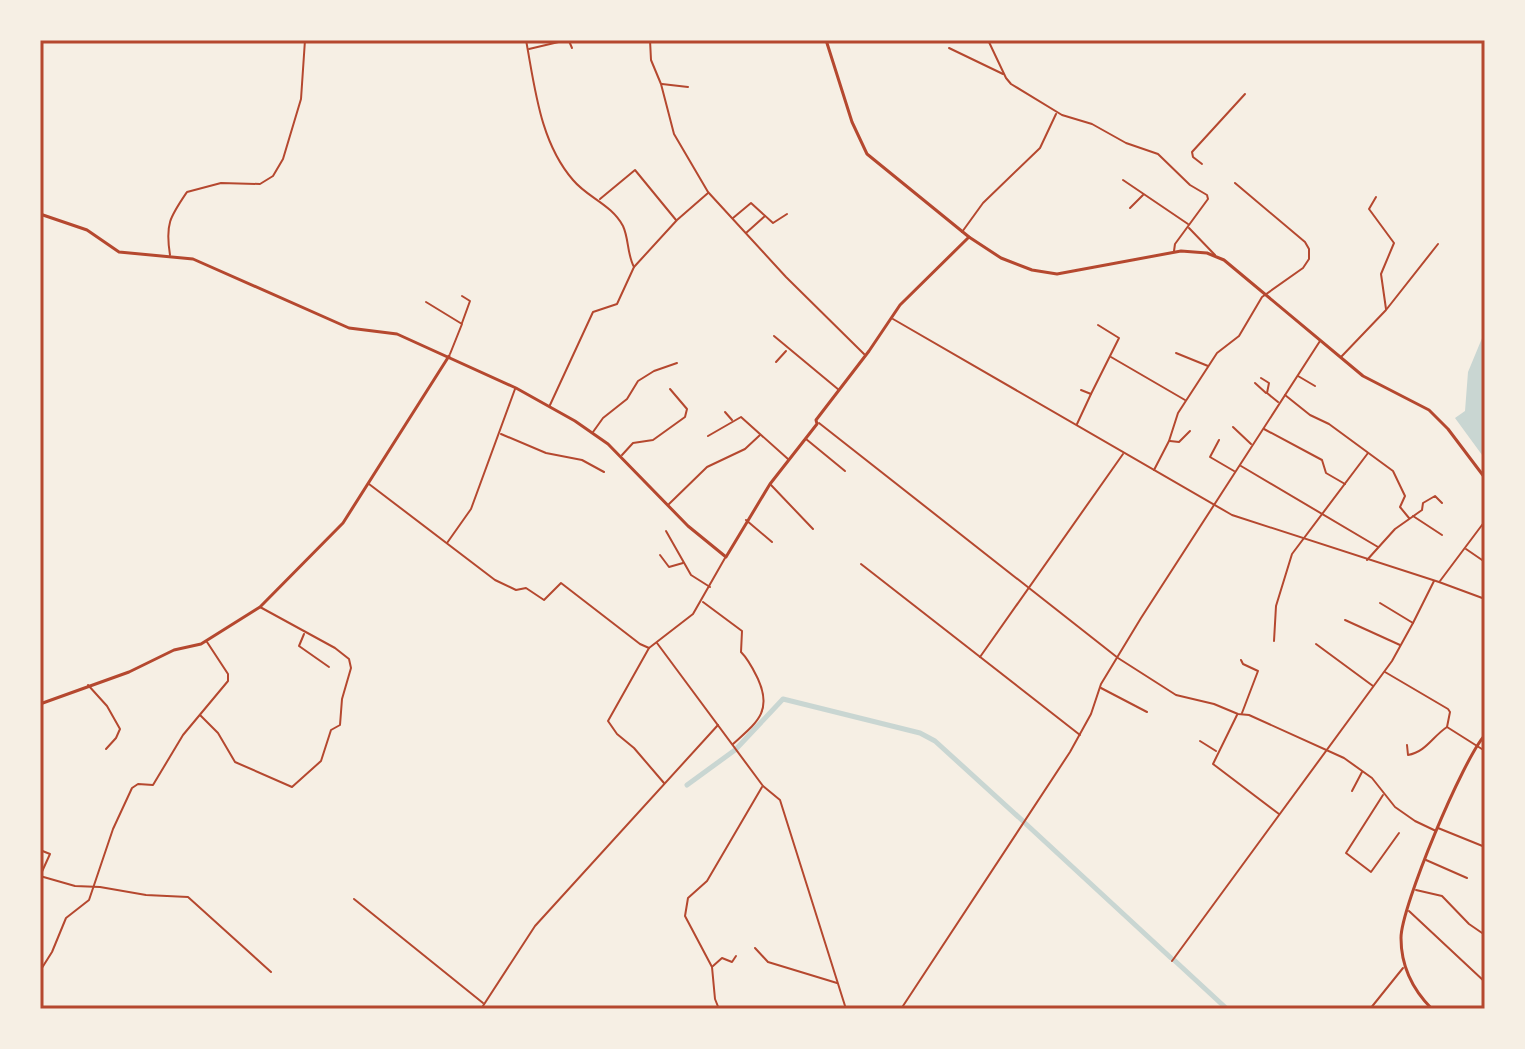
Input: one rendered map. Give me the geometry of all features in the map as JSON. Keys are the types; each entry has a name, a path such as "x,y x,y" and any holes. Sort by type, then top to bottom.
{"street":[{"path":"170,256 166,231 172,214 187,192 221,183 260,184 273,176 283,159 301,99 305,40"},
{"path":"526,40 547,139 571,178 586,194 600,199 623,227 628,255 634,267"},
{"path":"528,49 568,40 572,48"},
{"path":"650,40 651,60 661,84 674,134 708,192 866,356"},
{"path":"826,40 863,149 969,237 1016,265 1057,274 1174,252 1196,250 1215,256 1234,267 1363,376 1429,410 1448,429 1485,478"},
{"path":"988,40 1011,84 1057,113 1092,124 1126,143 1158,154 1190,185 1205,193 1208,199 1174,246 1174,252"},
{"path":"949,48 1004,74"},
{"path":"661,84 688,87"},
{"path":"1202,164 1193,157 1192,152 1245,94"},
{"path":"962,232 983,203 1040,148 1057,113"},
{"path":"600,199 635,170 677,220"},
{"path":"1123,180 1189,226 1215,256"},
{"path":"1154,470 1169,441 1178,413 1217,353 1245,328 1259,301 1303,268 1309,259 1305,242 1235,183"},
{"path":"549,406 592,315 617,304 634,267 677,220 708,192"},
{"path":"1130,208 1143,195"},
{"path":"1376,197 1368,208 1394,243 1381,274 1386,310"},
{"path":"732,219 751,203 775,224 787,214"},
{"path":"40,214 87,230 119,252 193,259 349,328 391,332 516,388 593,433 622,456 697,534 726,557"},
{"path":"746,233 766,215"},
{"path":"665,784 608,722 649,648 689,619 746,520 817,424 816,420 911,292 969,237"},
{"path":"1340,358 1386,310 1438,244"},
{"path":"40,704 129,672 174,650 206,641 260,607 343,523 449,356 470,302 462,296"},
{"path":"426,302 462,324"},
{"path":"892,318 1232,515 1485,599"},
{"path":"1076,425 1119,337 1098,325"},
{"path":"774,336 839,391"},
{"path":"901,1009 1081,735 1100,687 1212,504 1320,340"},
{"path":"776,362 787,349"},
{"path":"1176,353 1209,366"},
{"path":"1110,357 1186,401"},
{"path":"593,433 603,418 627,399 638,381 677,363"},
{"path":"1297,375 1315,386"},
{"path":"1261,378 1269,383 1267,393"},
{"path":"1255,383 1279,402"},
{"path":"446,543 471,509 516,388"},
{"path":"622,456 633,443 653,440 685,417 687,409 670,389"},
{"path":"1081,390 1091,394"},
{"path":"1284,395 1393,471 1405,496 1400,507 1410,517 1442,535"},
{"path":"725,412 735,420"},
{"path":"708,436 741,417 788,460"},
{"path":"816,420 1118,658 1168,691 1249,715 1329,750 1372,778 1383,794 1404,814 1485,847"},
{"path":"1233,427 1252,445"},
{"path":"1263,428 1322,460 1326,473 1346,484"},
{"path":"1169,441 1179,442 1190,431"},
{"path":"500,433 546,453 582,460 604,472"},
{"path":"668,505 707,467 745,449 760,435"},
{"path":"806,438 845,471"},
{"path":"1219,440 1210,457 1235,471"},
{"path":"980,657 1124,453"},
{"path":"1274,641 1276,606 1292,554 1368,453"},
{"path":"1239,465 1378,547"},
{"path":"368,484 495,580 516,590 526,588 544,600 561,583 649,648"},
{"path":"770,484 813,529"},
{"path":"1367,560 1410,517 1422,510 1423,503 1435,496 1442,503"},
{"path":"746,520 772,542"},
{"path":"1173,960 1329,750 1401,645 1437,581 1485,521"},
{"path":"666,531 693,577 710,587"},
{"path":"1465,548 1485,562"},
{"path":"660,555 669,567 684,563"},
{"path":"861,564 1081,735"},
{"path":"702,601 742,631 741,652 750,662 765,696 765,706 757,720 735,747"},
{"path":"1380,603 1413,623"},
{"path":"199,714 218,733 235,762 294,787 321,761 331,730 340,725 342,699 351,668 349,659 260,607"},
{"path":"1345,620 1401,645"},
{"path":"304,633 299,646 329,667"},
{"path":"40,971 52,952 66,918 87,902 113,829 132,788 138,784 153,785 170,754 199,714 225,686 229,677 206,641"},
{"path":"657,643 763,786 780,800 846,1009"},
{"path":"1316,644 1373,686"},
{"path":"1241,660 1258,671 1240,714 1214,759 1215,767 1280,815"},
{"path":"1384,671 1450,712 1447,727 1428,746 1408,755 1407,745"},
{"path":"88,685 97,693 120,729 106,749"},
{"path":"1100,687 1147,712"},
{"path":"481,1009 535,926 718,724"},
{"path":"1447,727 1485,751"},
{"path":"1432,1009 1403,968 1401,931 1438,830 1476,745 1485,735"},
{"path":"1200,741 1218,752"},
{"path":"1352,791 1362,772"},
{"path":"719,1009 712,967 685,916 686,902 707,881 763,786"},
{"path":"1383,794 1346,853 1371,872 1399,833"},
{"path":"40,850 50,854 40,876 63,884 188,897 271,972"},
{"path":"1426,860 1467,878"},
{"path":"1414,890 1442,896 1469,924 1485,935"},
{"path":"354,899 484,1004"},
{"path":"1408,910 1485,982"},
{"path":"755,948 768,962 829,982 838,982"},
{"path":"712,967 722,958 732,962 736,956"},
{"path":"1370,1009 1403,968"}],"shaded area":[{"path":"1485,331 1485,459 1455,418 1465,411 1468,372"}],"waterway":[{"path":"737,748 783,699 920,733 935,741 1024,822"},
{"path":"687,785 735,750"},
{"path":"1026,824 1171,958"},
{"path":"1174,960 1227,1009"}]}
